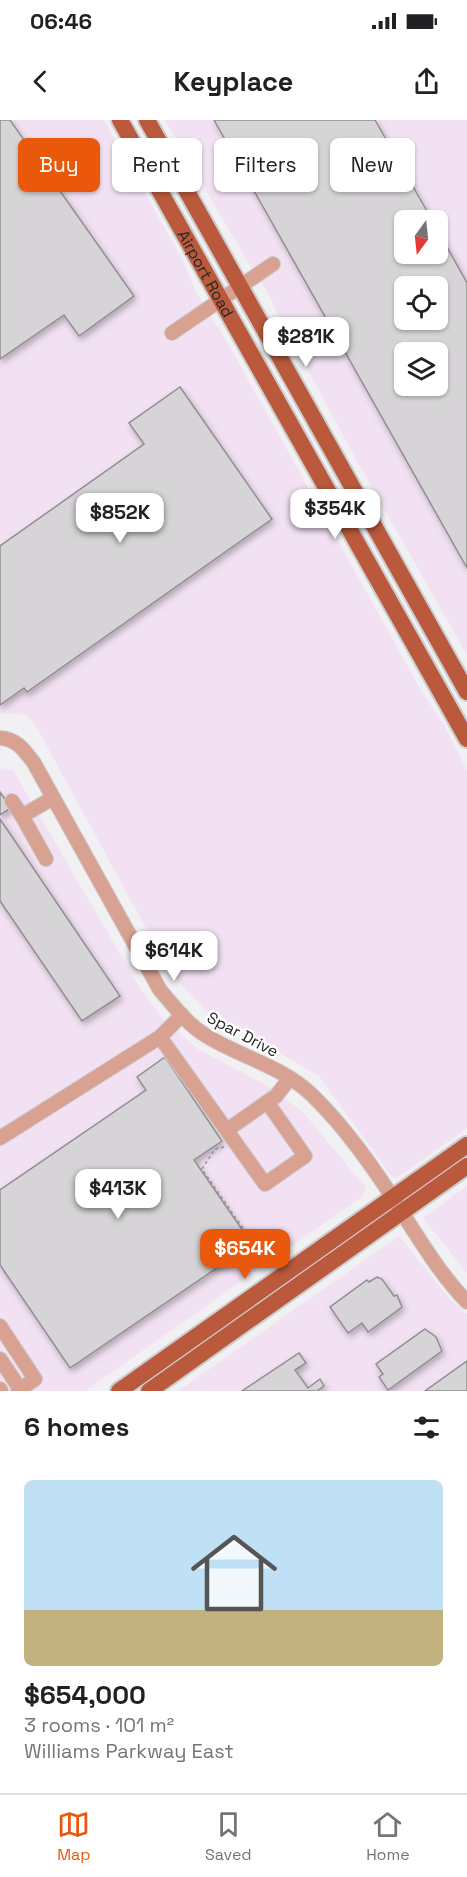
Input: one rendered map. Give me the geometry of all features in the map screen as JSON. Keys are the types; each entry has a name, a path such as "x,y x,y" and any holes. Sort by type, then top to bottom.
{"main road":[{"name":"Airport Road","path":"120,120 467,739"},
{"name":"Airport Road","path":"147,120 467,692"},
{"path":"119,1391 467,1144"},
{"path":"149,1391 467,1166"}],"street":[{"path":"172,333 273,264"},
{"name":"Spar Drive","path":"1,738 10,739 21,747 34,763 160,990 202,1034 282,1072 310,1093 335,1119 403,1212 439,1269 467,1302"},
{"path":"22,816 53,798"},
{"path":"12,801 46,859"},
{"path":"0,1138 160,1037 182,1015"},
{"path":"160,1037 265,1184 305,1156 267,1102"},
{"path":"226,1130 276,1096 290,1078"},
{"path":"0,1326 35,1379 19,1390 0,1359"}],"path":[{"path":"235,1142 227,1147 215,1149 202,1169 277,1279"}],"shaded area":[{"path":"0,120 104,120 114,138 112,138 112,192 144,192 183,261 197,294 226,340 422,692 445,727 467,770 467,1128 397,1178 392,1177 319,1076 207,1012 171,974 38,730 27,715 0,713"},
{"path":"165,120 467,120 467,655 362,470 268,293 202,183 202,138 176,138"},
{"path":"0,768 13,770 137,983 163,1019 199,1050 261,1082 302,1111 366,1188 363,1196 85,1391 0,1391"},
{"path":"467,1186 467,1273 423,1218"},
{"path":"399,1236 450,1299 467,1314 467,1391 178,1391"}],"building":[{"path":"0,120 10,120 23,138 18,138 18,192 61,192 134,296 79,336 64,315 0,359"},
{"path":"214,120 375,120 385,138 330,138 330,192 415,192 415,190 426,210 394,210 394,264 448,264 448,249 467,283 467,568 255,192 318,192 318,138 224,138"},
{"path":"180,387 272,519 27,692 24,688 0,705 0,546 144,444 129,423"},
{"path":"0,792 11,808 0,815"},
{"path":"0,819 120,996 82,1021 0,901"},
{"path":"165,1057 222,1141 194,1160 252,1244 70,1368 0,1265 0,1190 146,1090 137,1077"},
{"path":"377,1277 382,1279 394,1296 397,1295 402,1307 368,1332 362,1323 348,1333 330,1307 367,1280 369,1282"},
{"path":"425,1329 436,1337 442,1351 388,1390 379,1377 383,1374 376,1364"},
{"path":"299,1353 306,1363 295,1370 308,1388 320,1379 324,1386 317,1391 242,1391"},
{"path":"467,1361 467,1391 425,1391"}]}
